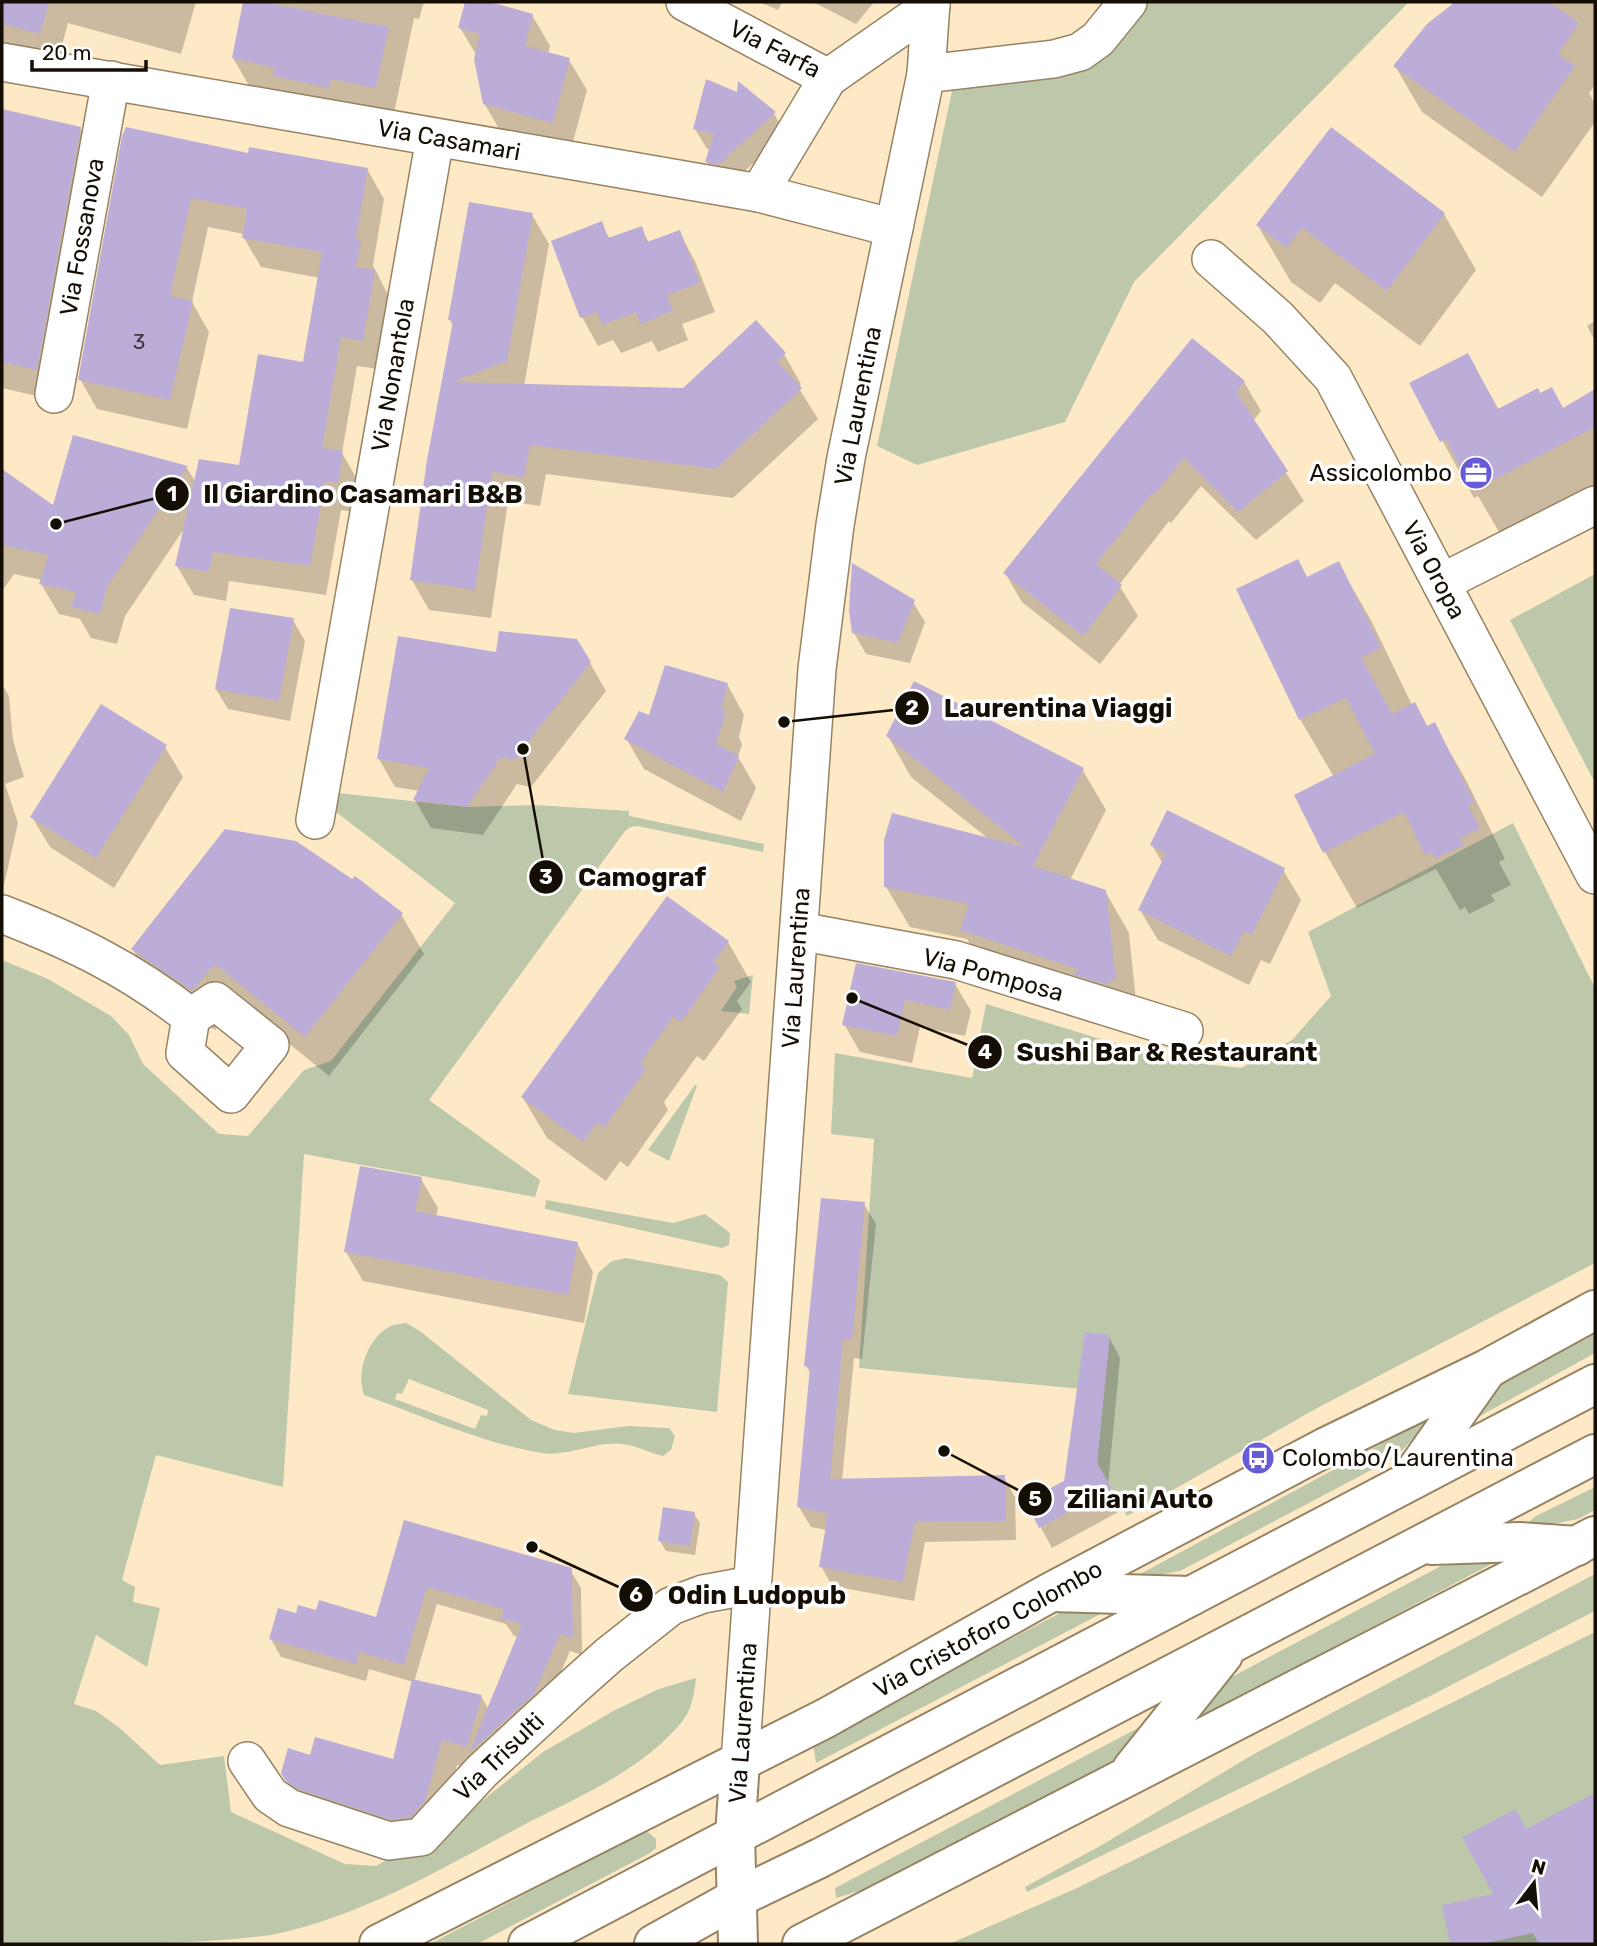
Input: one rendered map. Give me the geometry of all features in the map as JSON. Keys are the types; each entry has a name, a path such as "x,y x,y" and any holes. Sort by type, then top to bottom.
{"main road":[{"name":"Via Cristoforo Colombo","path":"379,1944 826,1718 1051,1592 1325,1447 1487,1369 1595,1310"},
{"path":"1407,1483 1487,1369"},
{"path":"528,1944 1595,1384"},
{"path":"654,1944 735,1899 820,1858 1595,1454"},
{"path":"1419,1546 1586,1541"},
{"path":"802,1944 1586,1541"},
{"path":"1051,1592 1193,1596"},
{"path":"1123,1780 1231,1645"},
{"name":"Via Laurentina","path":"738,1944 735,1835 740,1762"}],"street":[{"name":"Via Farfa","path":"685,2 828,78 931,4"},
{"path":"926,75 1054,59 1080,52 1098,39 1128,2"},
{"name":"Via Laurentina","path":"740,1762 816,683 835,525 849,445 926,75 931,4"},
{"name":"Via Casamari","path":"2,62 760,193 894,228"},
{"path":"760,193 828,78"},
{"name":"Via Fossanova","path":"54,394 111,80"},
{"name":"Via Nonantola","path":"315,820 435,138"},
{"name":"Via Oropa","path":"1211,260 1278,318 1333,378 1595,875"},
{"path":"1441,583 1595,505"},
{"path":"2,914 61,936 105,958 155,989 191,1017"},
{"name":"Via Pomposa","path":"799,931 956,960 1184,1031"},
{"name":"Via Trisulti","path":"247,1762 270,1795 289,1808 389,1841 421,1837 482,1771 609,1655 671,1606 703,1594 752,1585"}],"green space":[{"path":"1143,2 1409,2 1134,282 1065,422 917,465 877,446 953,86 1054,73"},
{"path":"1595,574 1595,783 1510,620"},
{"path":"338,793 467,807 536,805 629,811 629,816 764,844 763,852 637,826 625,831 429,1100 540,1180 535,1197 304,1154 283,1487 156,1455 122,1580 135,1587 133,1602 160,1608 147,1667 96,1635 74,1704 96,1711 121,1729 160,1765 224,1756 231,1812 345,1864 376,1866 458,1820 543,1752 615,1710 659,1689 696,1678 692,1702 685,1718 664,1741 605,1783 429,1876 336,1917 271,1935 239,1939 110,1944 2,1942 2,960 48,979 111,1016 129,1035 143,1064 219,1134 248,1136 304,1070 331,1061 455,903 336,812"},
{"path":"1513,823 1595,988 1595,1263 1319,1407 1127,1516 1097,1463 1104,1391 859,1368 874,1139 831,1134 835,1053 972,1078 986,1004 1169,1060 1241,1068 1292,1040 1331,996 1308,932"},
{"path":"753,975 749,1014 721,1011 737,987 734,981"},
{"path":"695,1085 697,1086 669,1161 648,1150"},
{"path":"546,1200 673,1223 705,1214 730,1233 729,1245 722,1248 545,1209"},
{"path":"626,1258 720,1275 728,1282 717,1412 568,1394 598,1273 612,1261"},
{"path":"406,1323 420,1331 531,1420 555,1430 574,1433 628,1426 669,1428 675,1436 671,1450 663,1456 632,1446 612,1444 563,1453 542,1453 474,1436 364,1395 361,1377 369,1348 381,1332 391,1326","holes":["409,1379 488,1410 487,1416 481,1415 475,1429 395,1399 397,1393 402,1394"]},
{"path":"1595,1333 1595,1353 1471,1421 1504,1380"},
{"path":"1435,1415 1396,1457 1180,1571 1129,1580"},
{"path":"1595,1487 1595,1510 1578,1519 1518,1531 1536,1516"},
{"path":"1501,1559 1182,1727 1224,1681 1441,1566"},
{"path":"1595,1574 1595,1611 1430,1696 1027,1892 1025,1887 1100,1846 1254,1754"},
{"path":"1108,1610 816,1763 813,1744 1060,1613"},
{"path":"1595,1632 1595,1944 949,1944 1075,1889"},
{"path":"1157,1718 1119,1759 872,1887 836,1898 835,1888"},
{"path":"648,1832 656,1839 656,1848 650,1853 477,1944 430,1944 636,1836"}],"building":[{"path":"2,2 49,2 40,34 2,24"},
{"path":"243,2 263,2 389,27 376,88 331,79 329,88 273,76 275,68 232,58"},
{"path":"465,2 490,2 533,14 525,46 570,58 553,123 483,104 474,59 480,34 458,28"},
{"path":"1455,2 1549,2 1579,23 1558,54 1575,66 1515,152 1393,66 1427,24"},
{"path":"706,79 737,92 738,81 776,112 718,165 705,162 714,134 693,129"},
{"path":"2,109 81,127 37,370 2,362"},
{"path":"126,127 248,153 249,147 368,168 356,239 361,241 356,267 375,270 363,341 341,337 322,448 343,451 338,483 325,481 310,566 213,552 209,572 175,566 199,459 239,465 258,354 303,362 322,252 242,238 247,209 191,198 170,296 193,301 170,400 78,380 122,136"},
{"path":"1331,127 1445,213 1387,291 1302,228 1287,248 1256,225"},
{"path":"469,202 533,213 507,361 452,382 683,388 756,320 786,353 777,362 802,388 716,469 530,445 524,478 492,472 475,590 410,580 427,460 453,321 448,320"},
{"path":"602,221 608,238 642,226 647,242 680,230 700,283 667,295 673,311 640,324 636,312 602,325 597,312 580,318 551,241"},
{"path":"1192,338 1245,381 1236,392 1288,471 1238,512 1184,458 1154,495 1152,493 1096,564 1122,585 1083,636 1003,573"},
{"path":"1468,353 1498,409 1538,388 1540,393 1552,387 1563,408 1595,389 1595,427 1478,488 1474,479 1468,482 1446,439 1440,442 1409,383"},
{"path":"73,435 188,466 108,585 100,614 71,607 76,592 39,584 49,555 2,545 2,469 53,505"},
{"path":"1298,559 1307,577 1339,561 1381,648 1361,658 1392,714 1415,702 1427,726 1435,722 1474,802 1468,805 1480,828 1460,838 1464,845 1435,859 1432,852 1425,855 1404,812 1323,853 1294,795 1375,754 1346,698 1299,720 1236,589"},
{"path":"852,563 915,600 898,643 852,633 849,610"},
{"path":"230,608 294,618 279,701 215,689"},
{"path":"499,631 577,639 591,662 514,760 501,757 467,807 413,800 429,768 377,759 398,636 496,652"},
{"path":"665,665 728,683 721,709 726,711 716,744 739,756 723,792 624,739 639,711 649,715"},
{"path":"914,681 1084,768 1033,866 1106,890 1116,981 1110,979 1108,985 1074,975 1078,969 960,930 969,904 884,887 884,840 892,813 1025,847 886,736"},
{"path":"101,704 167,745 96,858 30,817"},
{"path":"1167,810 1285,868 1252,935 1244,931 1231,956 1138,910 1166,853 1150,845"},
{"path":"225,829 296,841 352,879 355,876 403,913 305,1037 215,964 192,991 131,949"},
{"path":"667,896 729,941 713,963 720,967 681,1022 673,1017 640,1063 646,1069 604,1128 597,1122 583,1142 521,1097"},
{"path":"856,963 956,982 950,1010 905,1000 897,1036 842,1025"},
{"path":"360,1166 422,1177 415,1211 578,1242 568,1295 344,1252"},
{"path":"821,1198 865,1202 852,1340 843,1339 830,1479 1005,1475 1006,1521 915,1522 903,1582 819,1567 828,1513 797,1507 810,1367 804,1366"},
{"path":"1085,1332 1110,1335 1097,1463 1112,1489 1039,1528 1025,1501 1064,1481"},
{"path":"663,1507 695,1512 690,1546 658,1541"},
{"path":"404,1520 572,1568 573,1638 560,1634 534,1694 469,1753 522,1624 501,1619 504,1609 427,1587 404,1665 359,1652 356,1664 269,1639 278,1608 296,1613 298,1605 316,1610 319,1600 376,1617"},
{"path":"412,1679 482,1695 467,1747 442,1740 425,1801 411,1817 391,1820 298,1789 285,1780 281,1773 288,1748 310,1755 315,1737 393,1759"},
{"path":"1595,1793 1595,1944 1539,1944 1533,1933 1482,1944 1450,1944 1442,1905 1493,1894 1462,1837 1516,1809 1526,1829"}],"place":[{"name":"Assicolombo","path":"1476,473"},
{"name":"Il Giardino Casamari B&B","path":"56,524"},
{"name":"Laurentina Viaggi","path":"784,722"},
{"name":"Camograf","path":"523,749"},
{"name":"Sushi Bar & Restaurant","path":"852,998"},
{"name":"Ziliani Auto","path":"944,1451"},
{"name":"Colombo/Laurentina","path":"1258,1458"},
{"name":"Odin Ludopub","path":"532,1547"}]}
